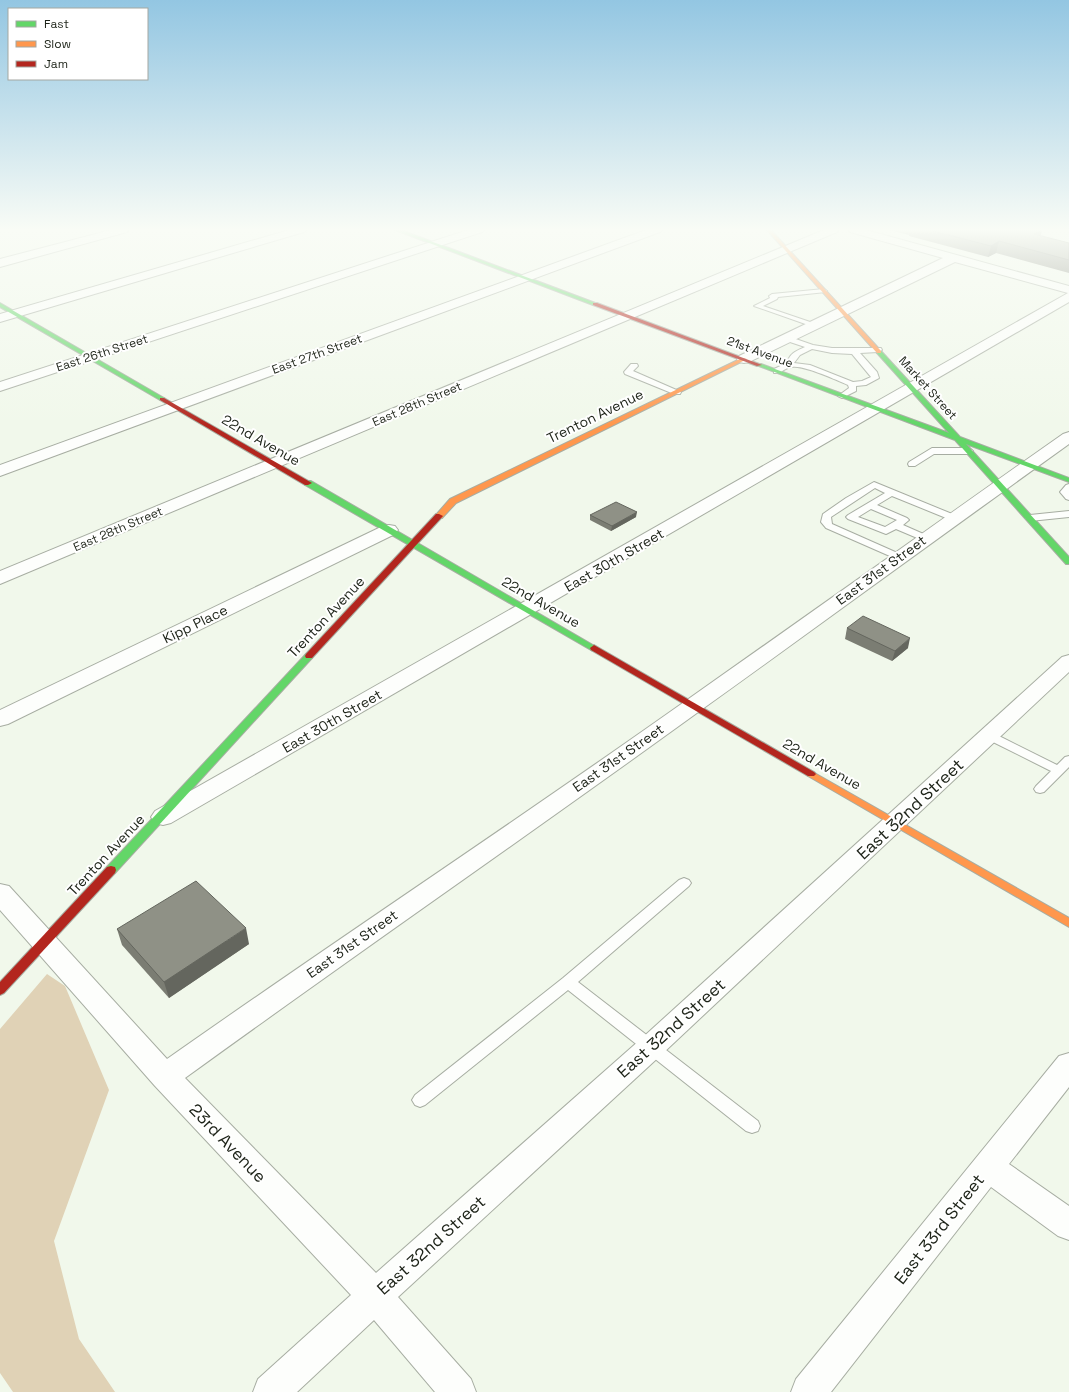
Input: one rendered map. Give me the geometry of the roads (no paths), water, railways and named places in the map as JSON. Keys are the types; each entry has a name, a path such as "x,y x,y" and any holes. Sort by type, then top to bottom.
{"street":[{"path":"0,318 80,295"},
{"name":"East 26th Street","path":"0,387 279,295"},
{"name":"East 27th Street","path":"0,471 479,295"},
{"name":"21st Avenue","path":"572,295 1069,480"},
{"name":"East 28th Street","path":"0,578 678,295"},
{"name":"Market Street","path":"827,295 1069,562"},
{"path":"744,359 877,295"},
{"name":"East 30th Street","path":"157,820 527,610 1069,297"},
{"name":"22nd Avenue","path":"0,305 1069,923"},
{"name":"Trenton Avenue","path":"0,990 453,501 744,359"},
{"name":"East 31st Street","path":"165,1077 327,960 693,706 925,538 1069,437"},
{"name":"Kipp Place","path":"0,719 389,530"},
{"name":"East 32nd Street","path":"271,1392 651,1047 989,735 1068,665"},
{"name":"23rd Avenue","path":"0,893 165,1077 375,1296 458,1392"},
{"name":"East 33rd Street","path":"809,1392 1069,1065"},
{"path":"988,1167 1069,1225"}],"lane":[{"path":"783,295 772,296 775,298 757,306 814,325"},
{"path":"787,338 810,347 838,352 878,350"},
{"path":"790,364 792,358 797,353 810,347"},
{"path":"777,371 790,364 807,367 852,384 863,384 875,378 874,374 855,352"},
{"path":"634,366 628,372 677,392"},
{"path":"842,396 853,389 852,384"},
{"path":"912,464 932,451 969,451"},
{"path":"899,557 830,526 826,522 826,516 874,485 954,518"},
{"path":"1069,487 1064,492 1069,497"},
{"path":"870,505 904,520 886,531 851,517 870,505 892,492"},
{"path":"1030,518 1069,514"},
{"path":"896,525 925,538"},
{"path":"989,735 1058,770"},
{"path":"1040,789 1069,760"},
{"path":"420,1100 568,982 684,883"},
{"path":"568,982 752,1126"}]}
